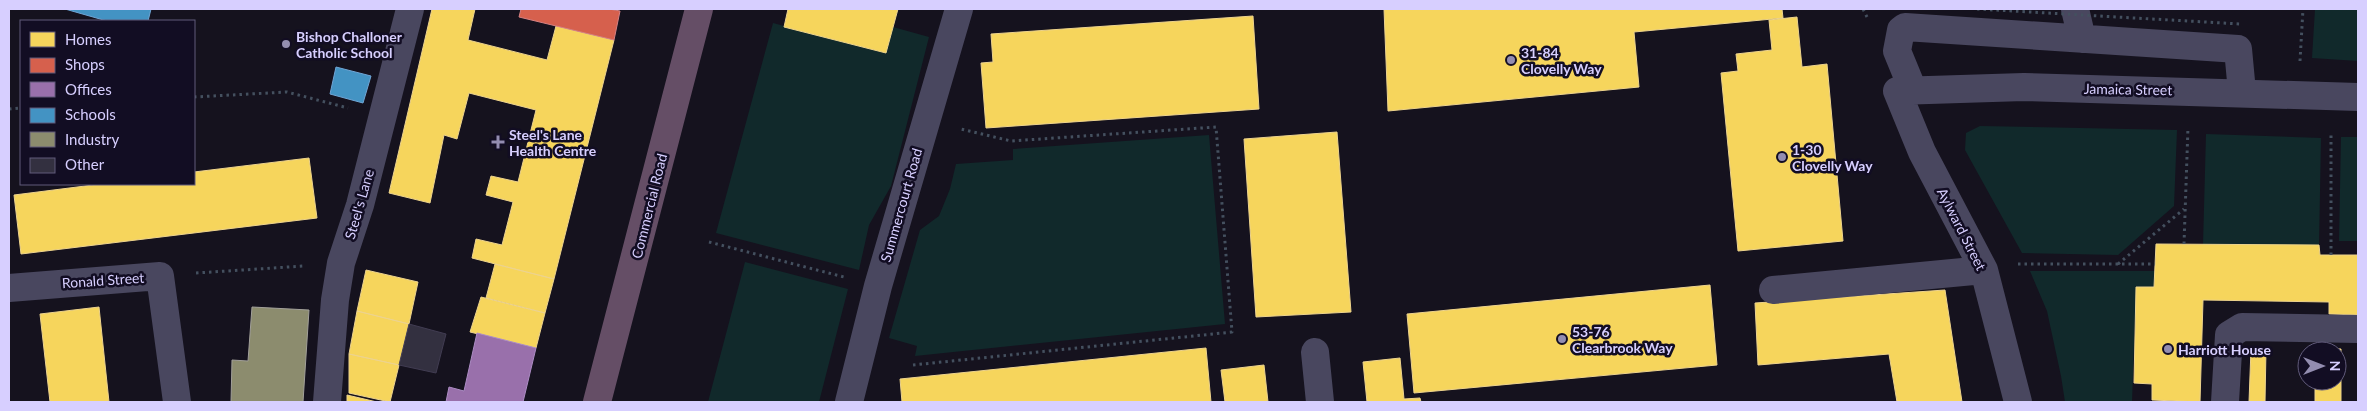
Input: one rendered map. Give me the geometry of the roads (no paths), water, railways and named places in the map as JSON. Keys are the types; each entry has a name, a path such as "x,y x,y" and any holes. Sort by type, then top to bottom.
{"highway":[{"name":"Commercial Road","path":"598,402 700,9"}],"street":[{"name":"Steel's Lane","path":"327,402 335,300 341,263 360,205 410,9"},
{"name":"Summercourt Road","path":"849,402 878,286 959,9"},
{"path":"2075,9 2082,39 2238,49 2242,92"},
{"name":"Aylward Street","path":"2018,402 1983,267 1922,152 1905,90 1897,47 1901,30 1905,27 2082,39"},
{"name":"Jamaica Street","path":"1905,90 2024,87 2189,90 2358,97"},
{"path":"1773,290 1983,267"},
{"name":"Ronald Street","path":"9,288 160,276 177,402"},
{"path":"2225,402 2229,335 2242,327 2358,329"},
{"path":"1315,352 1320,402"}],"place":[{"name":"Bishop Challoner Catholic School","path":"286,44"},
{"name":"31-84 Clovelly Way","path":"1511,60"},
{"name":"Steel's Lane Health Centre","path":"498,142"},
{"name":"1-30 Clovelly Way","path":"1782,157"},
{"name":"53-76 Clearbrook Way","path":"1562,339"},
{"name":"Harriott House","path":"2168,349"}]}
